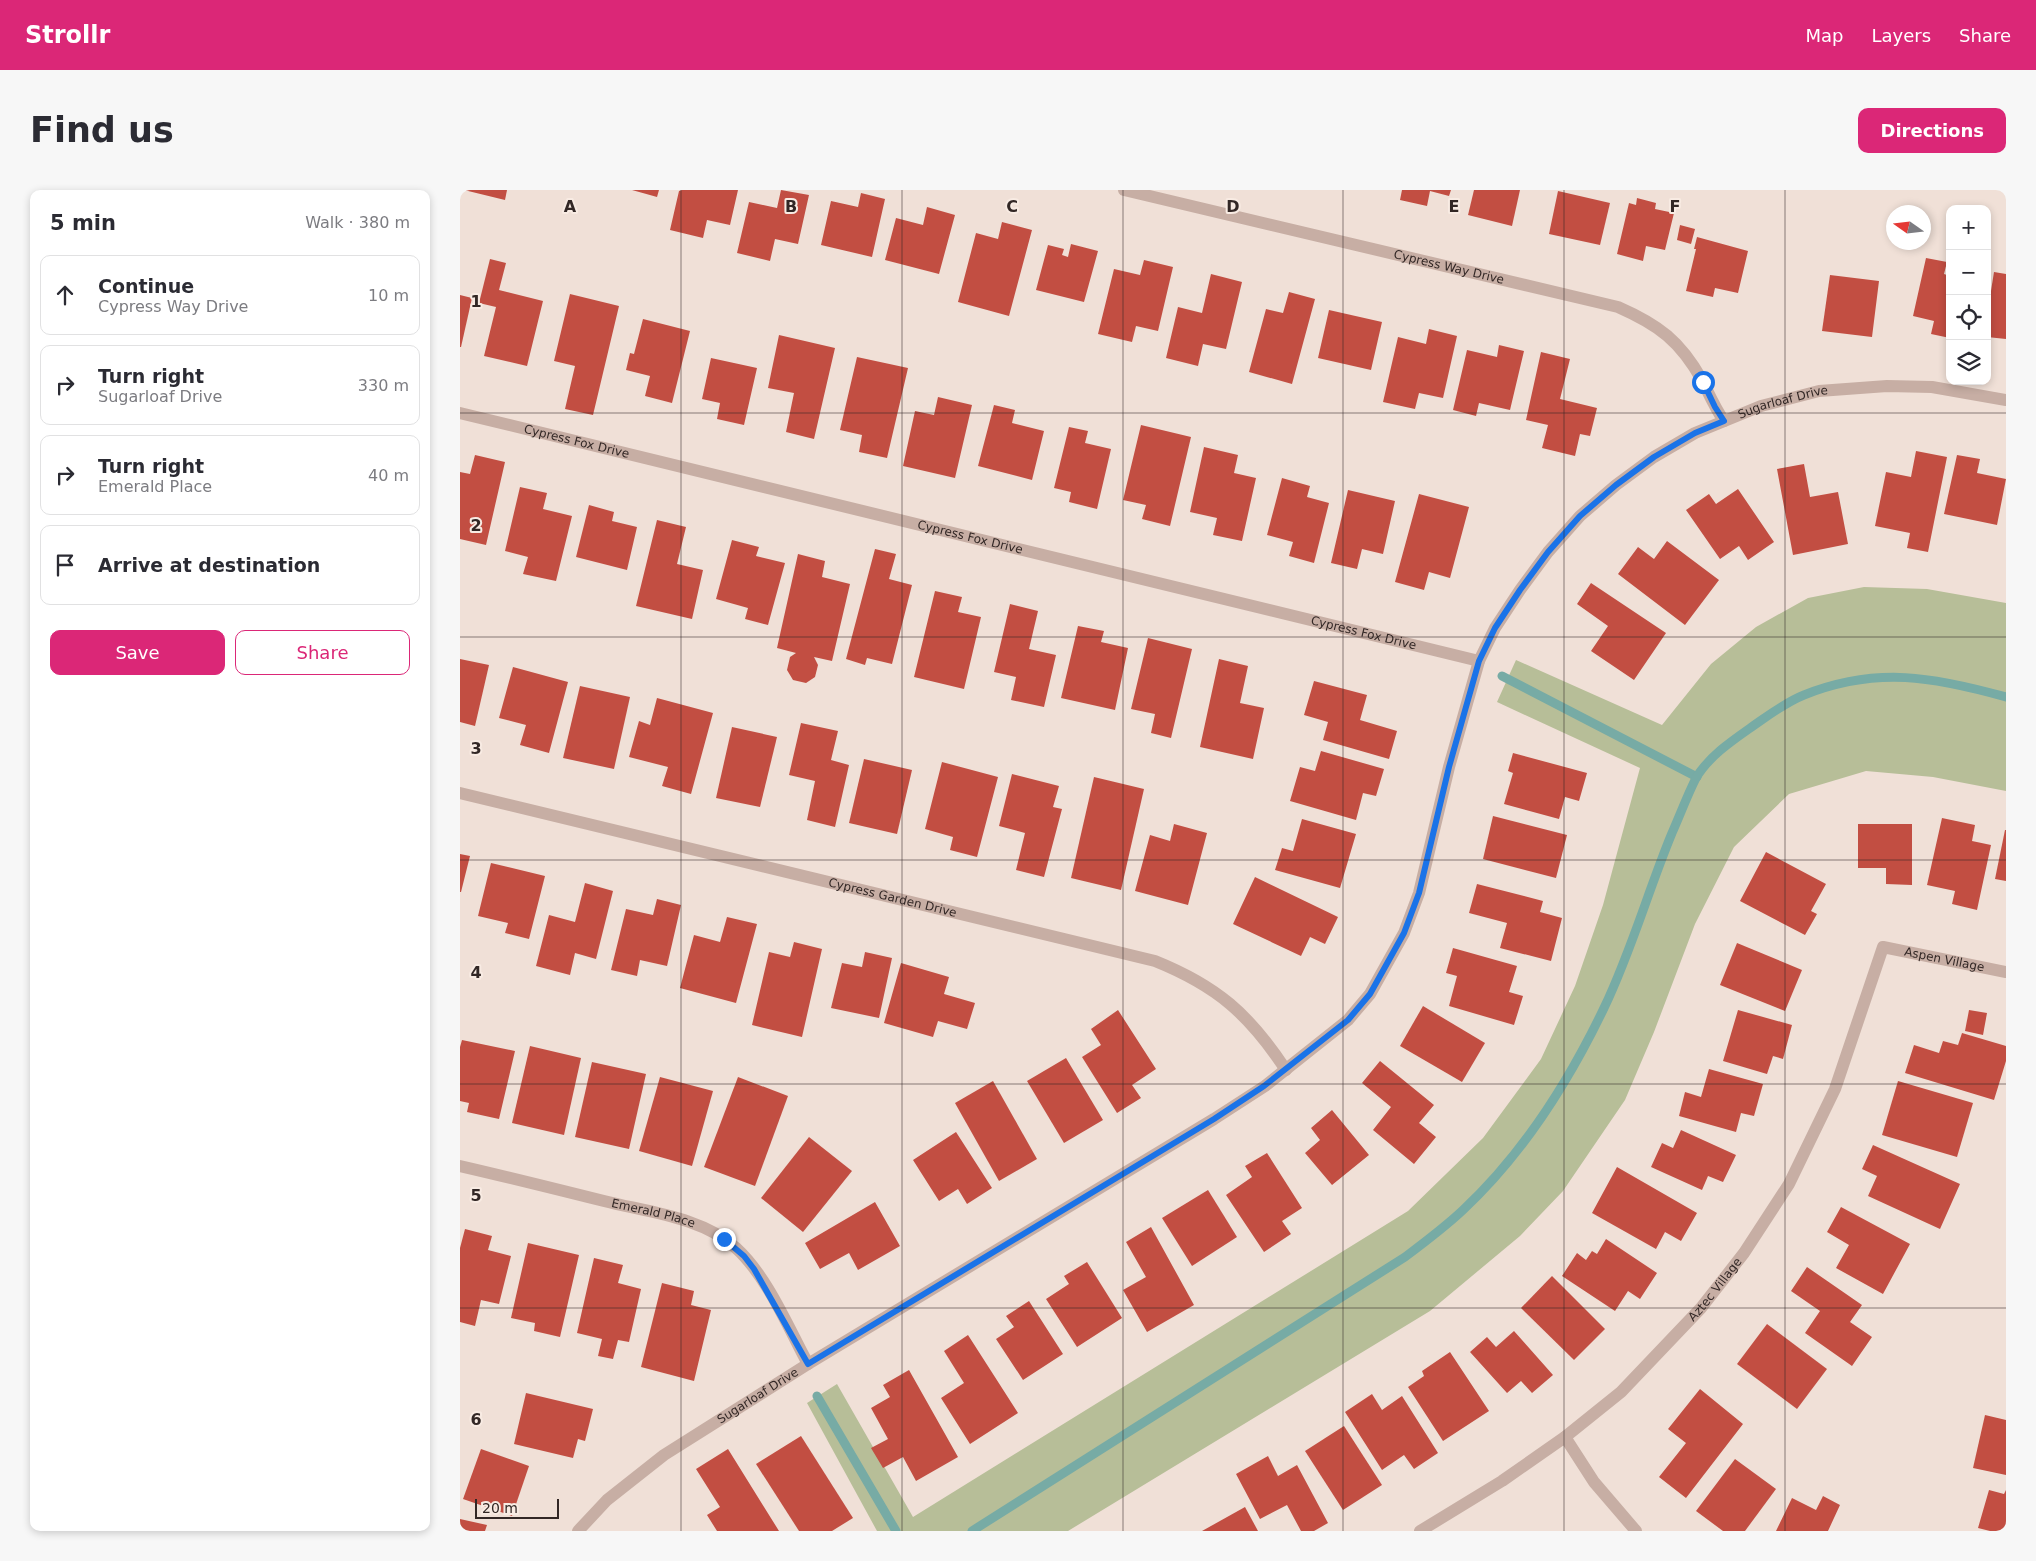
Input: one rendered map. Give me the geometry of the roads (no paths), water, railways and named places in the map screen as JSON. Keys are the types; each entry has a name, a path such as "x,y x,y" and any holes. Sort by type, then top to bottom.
{"street":[{"name":"Cypress Way Drive","path":"1124,190 1618,307 1645,318 1669,335 1688,357 1724,421"},
{"name":"Sugarloaf Drive","path":"578,1531 607,1500 664,1455 808,1364 1214,1119 1286,1070 1348,1020 1370,994 1404,933 1419,893 1449,767 1479,661 1495,628 1548,552 1580,516 1616,485 1654,457 1695,433 1761,406 1819,391 1887,386 1932,387 2006,400"},
{"name":"Cypress Fox Drive","path":"460,413 1479,661"},
{"name":"Cypress Garden Drive","path":"460,793 1155,962 1182,972 1208,986 1232,1004 1263,1037 1286,1070"},
{"name":"Aspen Village","path":"1883,947 2006,972"},
{"name":"Aztec Village","path":"1420,1531 1502,1481 1565,1437 1621,1392 1701,1308 1744,1253 1789,1184 1835,1089 1883,947"},
{"name":"Emerald Place","path":"460,1166 676,1218 701,1227 718,1236 735,1246 754,1269 808,1364"},
{"path":"1565,1437 1594,1482 1636,1531"}],"waterway":[{"path":"1502,676 1697,777"},
{"path":"972,1531 1405,1257 1449,1222 1485,1189 1543,1116 1576,1063 1614,987 1663,855 1696,778 1701,770 1722,749 1791,701 1831,686 1856,680 1881,678 1930,680 2006,697"},
{"path":"817,1396 896,1531"}]}
